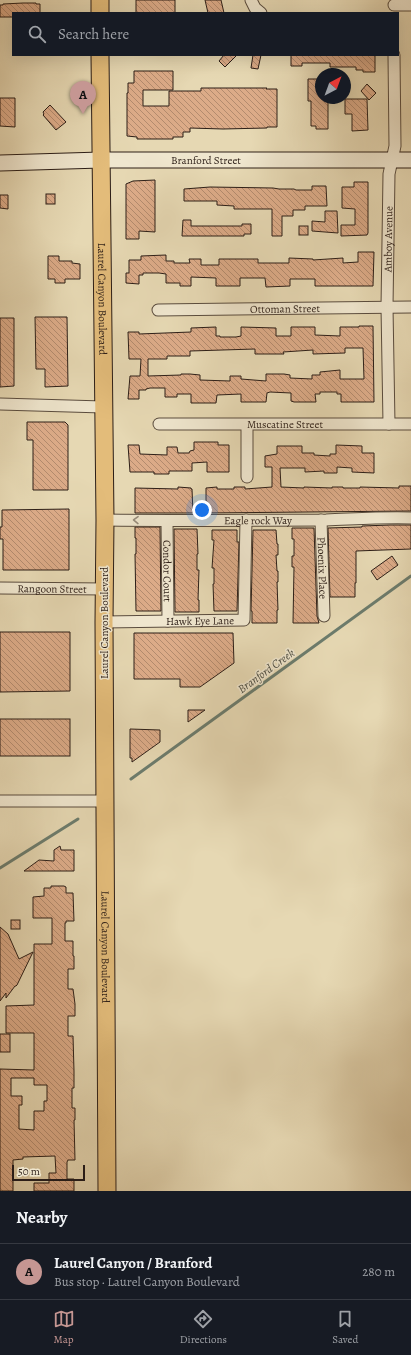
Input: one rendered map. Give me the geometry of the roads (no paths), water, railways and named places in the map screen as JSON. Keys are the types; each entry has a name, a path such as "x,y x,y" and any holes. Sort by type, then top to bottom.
{"main road":[{"path":"100,0 100,12"},
{"name":"Laurel Canyon Boulevard","path":"100,56 105,520 104,622 107,1191"},
{"name":"Branford Street","path":"0,163 102,160 411,160"}],"street":[{"path":"394,6 411,5"},
{"name":"Amboy Avenue","path":"389,424 387,308 390,174 395,146 394,56"},
{"name":"Ottoman Street","path":"158,310 411,307"},
{"path":"0,404 103,407"},
{"name":"Muscatine Street","path":"159,424 411,424"},
{"path":"247,425 247,477"},
{"name":"Eagle rock Way","path":"105,520 321,520 392,517 411,518"},
{"name":"Hawk Eye Lane","path":"104,622 244,620 246,520"},
{"name":"Phoenix Place","path":"321,520 324,616"},
{"name":"Condor Court","path":"167,521 168,621"},
{"name":"Rangoon Street","path":"0,588 104,589"},
{"path":"0,800 105,801"}],"waterway":[{"name":"Branford Creek","path":"131,779 411,576"},
{"name":"Branford Creek","path":"0,868 78,819"}],"place":[{"name":"Laurel Canyon / Branford","path":"83,114"}]}
